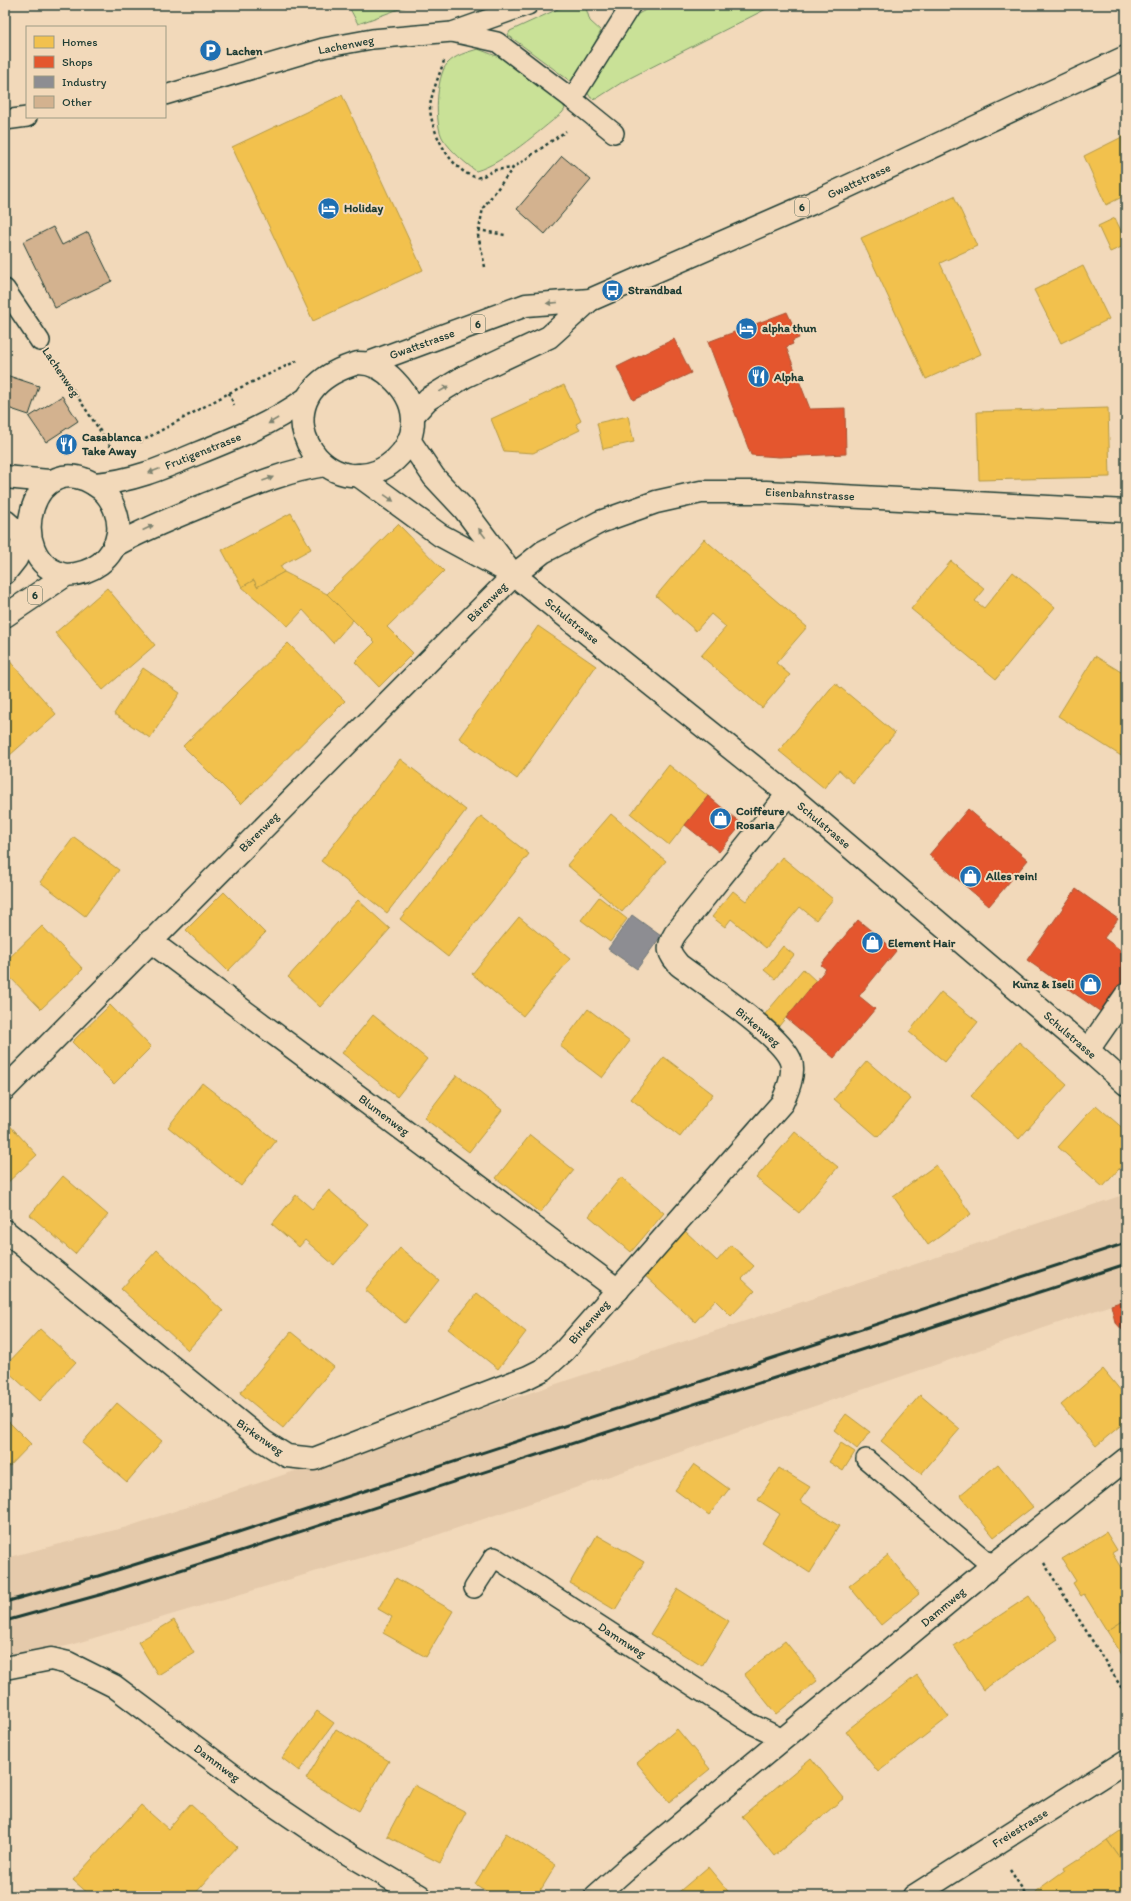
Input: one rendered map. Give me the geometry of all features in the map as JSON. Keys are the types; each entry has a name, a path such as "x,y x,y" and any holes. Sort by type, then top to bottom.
{"street":[{"name":"Gwattstrasse","path":"414,414 428,399 464,377 549,337 590,300 810,204 1126,57"},
{"name":"Gwattstrasse","path":"369,363 526,305 590,300"},
{"path":"358,363 369,363 381,369 399,385 408,396 414,414 412,433 398,457 380,471 365,475 350,474 325,465 316,455 306,440 302,420 306,399 317,383 343,367 358,363"},
{"name":"Frutigenstrasse","path":"91,482 132,478 172,464 260,428 306,399"},
{"name":"Schulstrasse","path":"409,440 434,477 464,509 514,575"},
{"path":"114,546 150,527 264,480 294,470 325,465"},
{"name":"Schulstrasse","path":"358,475 440,535 514,575 788,794 1126,1084"},
{"path":"5,477 49,481 64,477 91,482 105,493 113,505 117,518 118,533 114,546 100,565 78,574 66,575 48,570 40,565 27,551 22,539 5,521"},
{"path":"5,573 16,559 22,539 22,514 26,503 32,494 49,481"},
{"name":"Eisenbahnstrasse","path":"514,575 543,552 600,522 656,502 701,492 766,492 1126,511"},
{"name":"6","path":"5,616 66,575"},
{"name":"Bärenweg","path":"5,1089 514,575"},
{"name":"Birkenweg","path":"5,1231 262,1441 287,1456 314,1460 528,1377 544,1369 564,1350 618,1290 782,1103 790,1084 791,1062 780,1044 760,1026 679,965 671,955 669,944 675,934 788,794"},
{"name":"Blumenweg","path":"150,941 618,1290"},
{"path":"1088,1050 1126,995"},
{"name":"Dammweg","path":"596,1896 624,1870 992,1566 1126,1459"},
{"name":"Dammweg","path":"5,1668 51,1659 68,1663 114,1686 262,1797 330,1843 420,1896"},
{"name":"Freiestrasse","path":"914,1896 1126,1761"}],"lane":[{"name":"Lachenweg","path":"166,95 323,48 372,40 452,32 528,5"},
{"path":"572,99 631,5"},
{"path":"452,32 497,42 614,133"},
{"path":"5,120 26,117"},
{"name":"Lachenweg","path":"5,289 40,340"},
{"path":"866,1459 992,1566"},
{"name":"Dammweg","path":"474,1588 494,1557 750,1723 783,1739"}],"path":[{"path":"452,32 430,108 434,130 445,152 462,169 475,177 484,176 493,171 513,168"},
{"path":"485,267 480,250 478,230 483,208 513,168 590,114"},
{"path":"478,230 505,235"},
{"name":"Lachenweg","path":"40,340 116,455 91,482"},
{"path":"136,444 229,393 297,360 343,367"},
{"path":"1028,1537 1126,1695"}],"shaded area":[{"path":"1126,1194 1126,1300 431,1537 67,1646 5,1658 5,1558 127,1527"}],"green space":[{"path":"348,5 410,5 358,24"},
{"path":"572,5 585,5 590,21 601,31 574,84 508,35 510,31 560,8"},
{"path":"655,5 774,5 624,81 596,99 591,98 587,92 622,30 638,14"},
{"path":"478,49 507,60 562,102 565,109 521,146 498,161 476,171 458,156 443,139 438,123 437,112 440,79 443,70 450,61 458,56"}],"building: Homes":[{"name":"Holiday","path":"342,95 423,270 313,321 232,147"},
{"path":"1126,135 1126,195 1106,205 1084,156"},
{"path":"954,196 977,246 940,263 981,354 926,379 861,238"},
{"path":"1115,218 1126,241 1126,245 1110,252 1098,226"},
{"path":"1083,266 1109,319 1061,343 1034,290"},
{"path":"564,385 581,421 576,424 580,430 533,453 504,451 491,419"},
{"path":"1108,408 1110,477 979,480 977,412"},
{"path":"628,416 634,442 603,449 597,423"},
{"path":"291,513 311,549 280,566 284,572 257,587 254,580 242,587 222,550"},
{"path":"398,524 444,571 387,627 413,653 379,687 355,662 375,642 327,594"},
{"path":"704,539 807,627 776,663 790,675 762,708 701,656 726,627 711,614 696,631 656,596"},
{"path":"951,561 985,589 975,601 984,608 1013,572 1055,607 996,679 911,609"},
{"path":"284,572 327,594 353,620 333,643 303,610 288,626 242,587 254,580 257,587"},
{"path":"107,588 155,645 103,690 55,633"},
{"path":"538,626 596,666 517,779 459,738"},
{"path":"288,643 345,701 241,804 183,746"},
{"path":"1095,656 1126,675 1126,759 1058,716"},
{"path":"7,658 56,714 9,756 5,751 5,660"},
{"path":"143,668 180,693 150,738 114,714"},
{"path":"835,683 895,733 853,783 839,770 824,788 779,751"},
{"path":"400,759 466,810 387,913 321,861"},
{"path":"669,765 708,796 669,845 631,814"},
{"path":"611,814 666,861 622,912 567,865"},
{"path":"481,816 529,854 448,957 400,919"},
{"path":"74,837 119,870 85,916 40,882"},
{"path":"782,857 833,899 816,920 800,907 766,948 731,919 725,927 712,917 733,891 746,901"},
{"path":"224,892 265,933 228,971 186,930"},
{"path":"599,897 627,919 610,942 581,920"},
{"path":"358,900 390,929 320,1007 288,977"},
{"path":"519,917 570,959 523,1016 472,974"},
{"path":"42,926 83,969 41,1009 5,972 5,962"},
{"path":"783,946 794,955 775,979 764,970"},
{"path":"803,969 816,981 779,1026 765,1014"},
{"path":"941,992 978,1022 945,1062 909,1032"},
{"path":"110,1005 151,1047 114,1084 72,1042"},
{"path":"588,1009 630,1041 602,1078 560,1046"},
{"path":"373,1015 427,1059 397,1097 342,1053"},
{"path":"1019,1042 1067,1085 1019,1139 971,1096"},
{"path":"664,1057 713,1094 680,1137 631,1099"},
{"path":"867,1061 911,1099 878,1137 834,1099"},
{"path":"457,1075 502,1110 469,1152 424,1118"},
{"path":"202,1083 276,1141 241,1186 168,1127"},
{"path":"1096,1105 1126,1131 1126,1161 1103,1187 1058,1147"},
{"path":"5,1120 37,1155 5,1185"},
{"path":"795,1132 838,1167 799,1213 756,1178"},
{"path":"530,1135 574,1170 540,1213 496,1178"},
{"path":"936,1165 971,1214 928,1245 893,1196"},
{"path":"63,1176 108,1215 75,1254 30,1215"},
{"path":"621,1177 664,1213 631,1252 589,1216"},
{"path":"329,1190 369,1225 334,1265 305,1240 299,1247 272,1224 296,1195 312,1209"},
{"path":"684,1230 717,1261 731,1245 754,1266 742,1279 755,1291 731,1316 715,1300 695,1322 643,1274"},
{"path":"400,1248 439,1280 405,1323 365,1290"},
{"path":"157,1250 223,1311 188,1350 121,1289"},
{"path":"477,1293 526,1332 498,1369 448,1329"},
{"path":"40,1329 76,1362 40,1401 5,1369 5,1366"},
{"path":"291,1332 334,1367 283,1428 240,1393"},
{"path":"1103,1369 1126,1397 1126,1421 1096,1446 1061,1405"},
{"path":"920,1395 960,1429 921,1474 881,1441"},
{"path":"117,1403 162,1441 127,1482 82,1443"},
{"path":"846,1414 870,1432 857,1449 834,1430"},
{"path":"5,1418 31,1444 5,1471"},
{"path":"841,1443 855,1452 843,1471 829,1462"},
{"path":"694,1464 729,1489 709,1515 675,1490"},
{"path":"998,1464 1033,1507 994,1537 960,1495"},
{"path":"779,1468 810,1487 800,1501 839,1526 810,1573 762,1542 780,1514 758,1500"},
{"path":"1106,1532 1117,1550 1112,1553 1126,1576 1126,1619 1107,1631 1084,1594 1081,1596 1073,1583 1076,1581 1062,1559"},
{"path":"597,1535 644,1562 615,1610 570,1583"},
{"path":"888,1555 919,1594 881,1625 849,1586"},
{"path":"396,1578 453,1611 426,1657 383,1633 392,1617 378,1609"},
{"path":"678,1589 729,1621 702,1666 650,1634"},
{"path":"1029,1596 1058,1639 983,1690 954,1646"},
{"path":"1126,1619 1126,1661 1107,1631"},
{"path":"174,1620 194,1653 158,1675 138,1642"},
{"path":"785,1641 817,1681 776,1714 744,1674"},
{"path":"917,1675 949,1717 878,1772 846,1731"},
{"path":"317,1711 334,1723 299,1771 282,1758"},
{"path":"336,1729 389,1761 359,1811 306,1779"},
{"path":"677,1729 710,1769 669,1802 637,1763"},
{"path":"811,1758 844,1798 774,1856 742,1816"},
{"path":"414,1785 466,1812 440,1863 387,1836"},
{"path":"190,1804 237,1847 193,1896 91,1896 73,1880 141,1805 168,1829"},
{"path":"1126,1827 1126,1866 1107,1840"},
{"path":"506,1833 556,1865 537,1896 494,1896 475,1884"},
{"path":"1107,1840 1126,1866 1126,1892 1120,1896 1116,1891 1109,1896 1039,1896 1036,1891 1065,1870 1064,1868 1078,1859 1079,1860"},
{"path":"708,1867 732,1896 674,1896"}],"building: Shops":[{"name":"Alpha","path":"787,312 799,338 792,341 793,344 786,347 810,409 845,408 846,454 779,457 751,455 708,342"},
{"path":"674,339 691,373 633,400 617,367"},
{"path":"708,796 742,824 719,852 685,825"},
{"path":"968,809 1028,860 989,906 929,855"},
{"path":"1076,889 1118,919 1104,938 1126,954 1126,976 1101,1012 1027,960"},
{"path":"858,920 896,951 859,996 875,1009 834,1058 786,1018 826,969 821,965"},
{"path":"1126,1300 1126,1334 1115,1322 1111,1305"}],"building: Industry":[{"path":"632,915 661,936 637,969 608,949"}],"building: Other":[{"path":"562,156 591,180 545,234 517,209"},
{"path":"53,227 62,245 88,232 112,281 55,308 23,242"},
{"path":"9,376 39,386 29,415 5,407 5,388"},
{"path":"62,396 78,421 46,442 29,417"}],"railway":[{"path":"5,1602 98,1576 217,1539 1126,1243"},
{"path":"5,1621 103,1594 222,1557 1126,1264"}],"place":[{"name":"Lachen","path":"211,51"},
{"name":"Holiday","path":"328,208"},
{"name":"Strandbad","path":"613,290"},
{"name":"alpha thun","path":"746,328"},
{"name":"Alpha","path":"759,377"},
{"name":"Casablanca Take Away","path":"67,444"},
{"name":"Coiffeure Rosaria","path":"720,818"},
{"name":"Alles rein!","path":"970,876"},
{"name":"Element Hair","path":"873,943"},
{"name":"Kunz & Iseli","path":"1090,984"}]}
